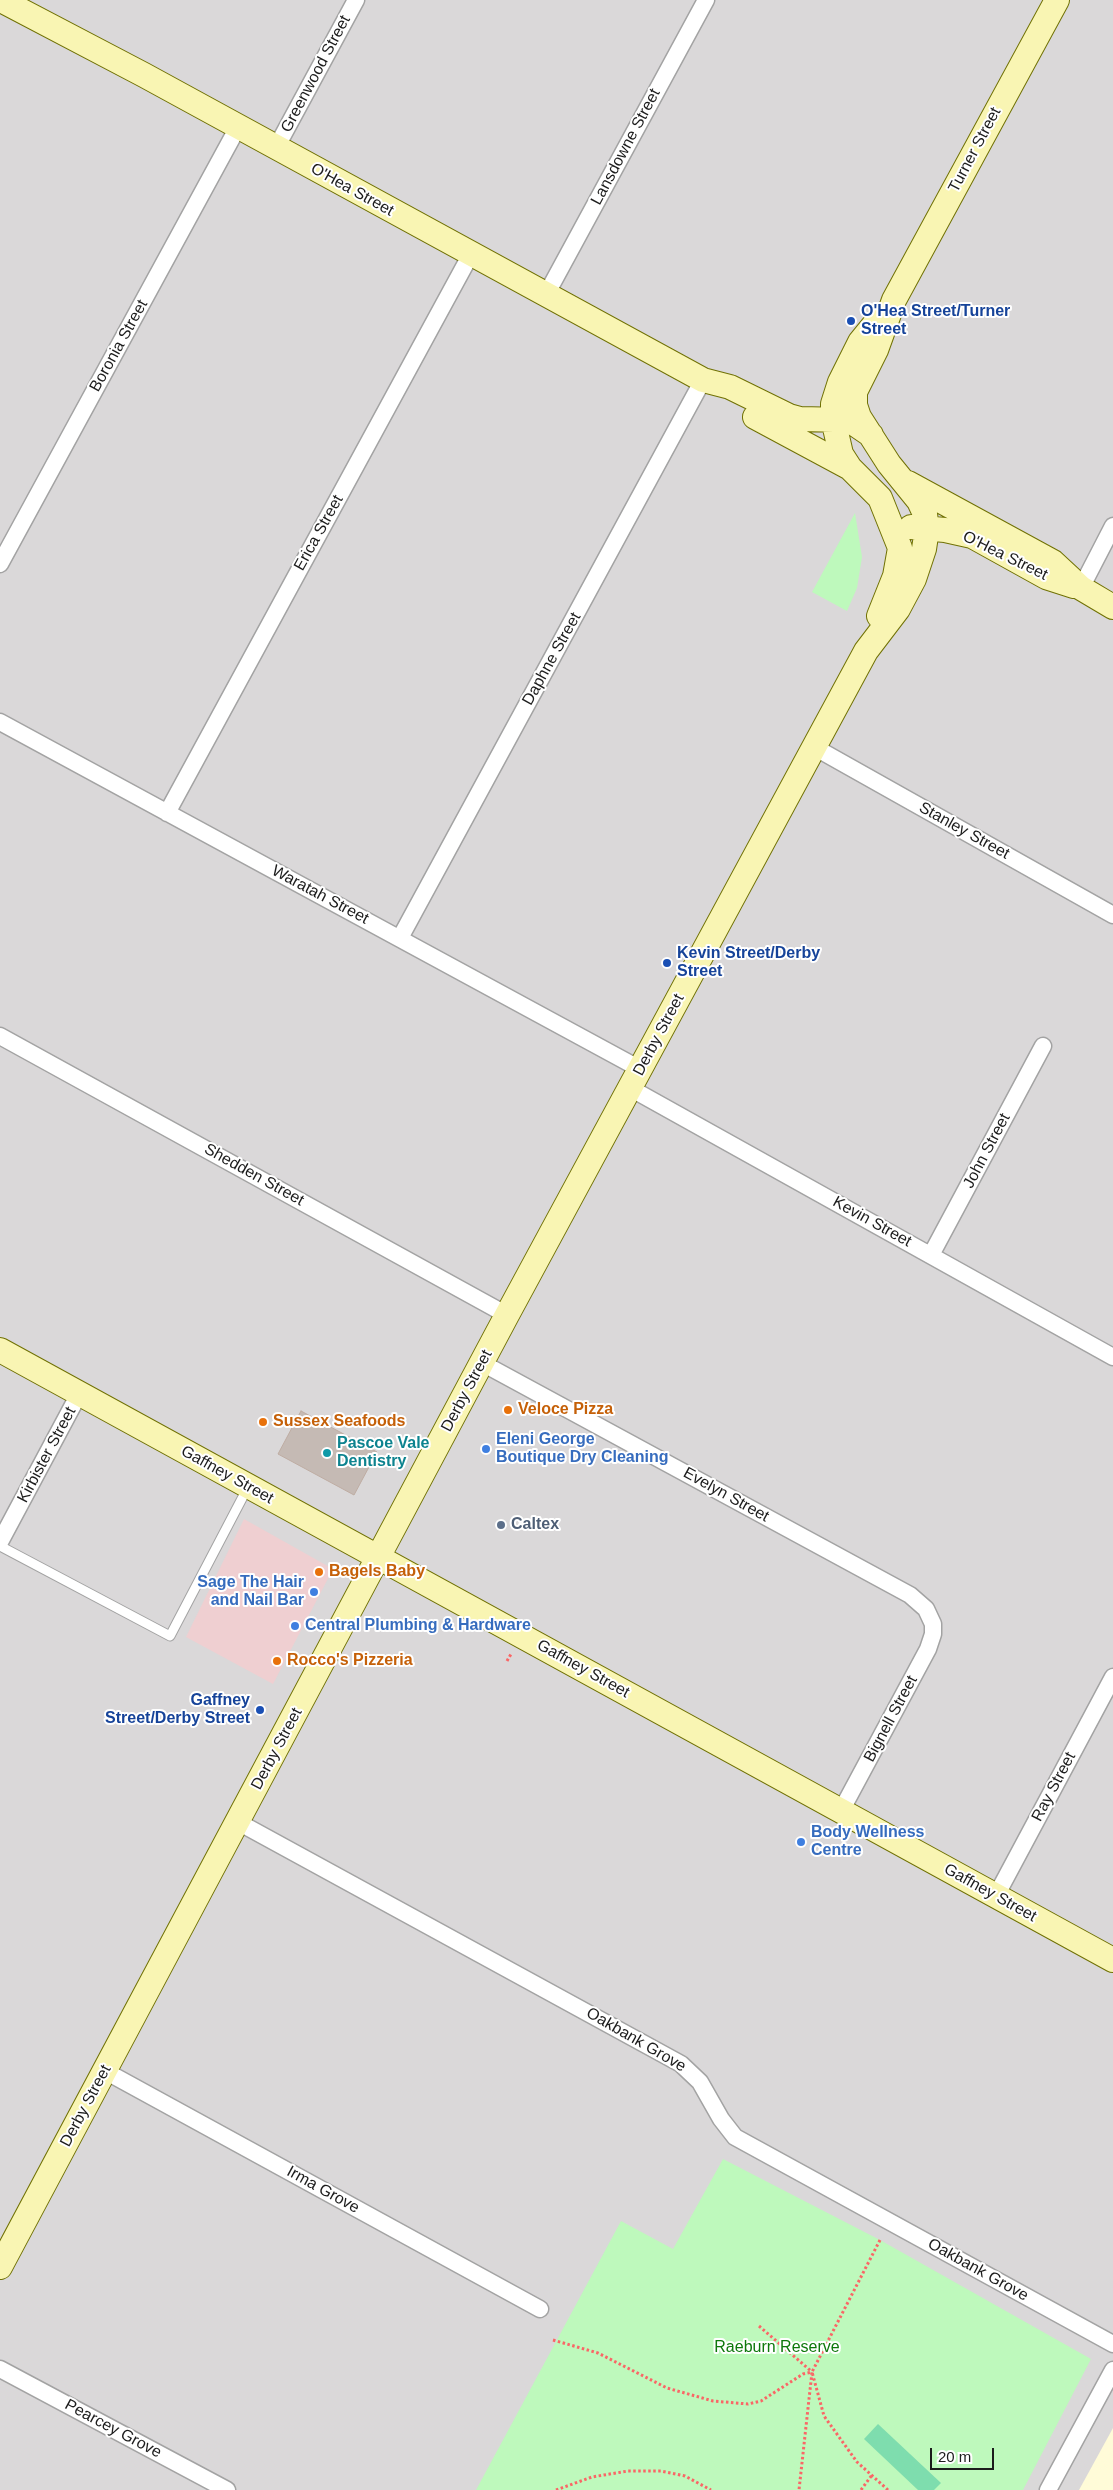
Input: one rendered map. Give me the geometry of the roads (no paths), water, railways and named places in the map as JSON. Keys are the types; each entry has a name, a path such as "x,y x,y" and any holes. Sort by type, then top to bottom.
{"street":[{"name":"O'Hea Street","path":"2,0 703,380 730,387 789,416 800,419 833,418 852,422 872,436"},
{"name":"Greenwood Street","path":"276,148 356,0"},
{"name":"Lansdowne Street","path":"546,295 706,0"},
{"name":"Turner Street","path":"902,480 889,464 859,417 855,405 855,392 876,350 894,300 1056,0"},
{"name":"Boronia Street","path":"0,564 238,127"},
{"name":"Erica Street","path":"167,812 470,254"},
{"name":"Turner Street","path":"850,468 841,454 833,418 833,404 840,382 860,342 894,300"},
{"name":"O'Hea Street","path":"703,380 722,399 850,468"},
{"name":"Daphne Street","path":"400,938 703,380"},
{"name":"Derby Street","path":"0,2267 507,1315 866,651 900,561 900,548 880,498 850,468"},
{"name":"O'Hea Street","path":"902,480 1053,562 1081,588 1113,607"},
{"name":"Derby Street","path":"866,651 898,609 921,562 926,529 924,514 919,501 902,480"},
{"name":"O'Hea Street","path":"880,498 895,519 905,526 972,536 1046,577 1081,588"},
{"path":"1081,588 1113,526"},
{"name":"Waratah Street","path":"0,722 400,938 635,1078"},
{"name":"Stanley Street","path":"814,747 1113,915"},
{"name":"Shedden Street","path":"0,1036 507,1315"},
{"name":"John Street","path":"931,1256 1043,1046"},
{"name":"Kevin Street","path":"635,1078 931,1256 1113,1358"},
{"name":"Gaffney Street","path":"0,1350 1113,1960"},
{"name":"Evelyn Street","path":"482,1362 910,1595 926,1609 933,1624"},
{"name":"Kirbister Street","path":"0,1542 79,1394"},
{"name":"Bignell Street","path":"841,1811 928,1649 933,1634 933,1624"},
{"name":"Ray Street","path":"996,1896 1113,1677"},
{"name":"Oakbank Grove","path":"238,1822 681,2064 700,2082 721,2119 735,2137 1113,2344"},
{"name":"Irma Grove","path":"105,2071 540,2309"},
{"name":"Pearcey Grove","path":"0,2369 227,2490"},
{"path":"1048,2490 1113,2370"}],"lane":[{"path":"0,1546 170,1636 248,1487"}],"place":[{"name":"O'Hea Street/Turner Street","path":"851,321"},
{"name":"Kevin Street/Derby Street","path":"667,963"},
{"name":"Veloce Pizza","path":"508,1410"},
{"name":"Sussex Seafoods","path":"263,1422"},
{"name":"Eleni George Boutique Dry Cleaning","path":"486,1449"},
{"name":"Pascoe Vale Dentistry","path":"327,1453"},
{"name":"Caltex","path":"501,1525"},
{"name":"Bagels Baby","path":"319,1572"},
{"name":"Sage The Hair and Nail Bar","path":"314,1592"},
{"name":"Central Plumbing & Hardware","path":"295,1626"},
{"name":"Rocco's Pizzeria","path":"277,1661"},
{"name":"Gaffney Street/Derby Street","path":"260,1710"},
{"name":"Body Wellness Centre","path":"801,1842"}],"park label":[{"name":"Raeburn Reserve","path":"777,2348"}]}
